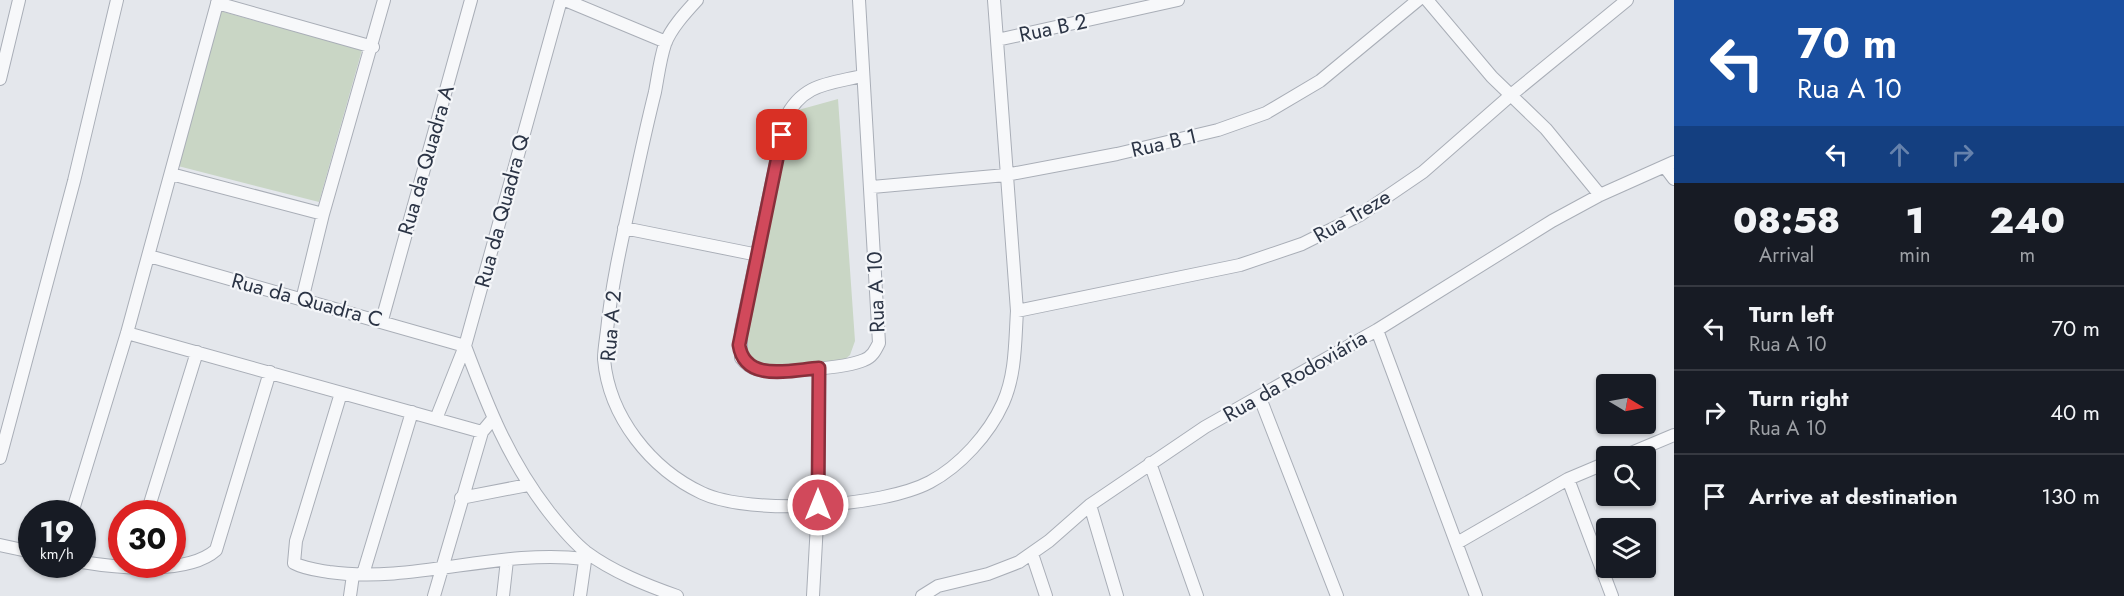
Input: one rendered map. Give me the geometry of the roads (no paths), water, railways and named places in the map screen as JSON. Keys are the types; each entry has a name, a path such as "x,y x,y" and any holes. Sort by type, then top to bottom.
{"street":[{"path":"0,79 19,0"},
{"path":"0,458 74,181 117,0"},
{"path":"302,300 323,214 373,47 384,0"},
{"name":"Rua da Quadra A","path":"381,320 471,0"},
{"name":"Rua da Quadra Q","path":"436,419 465,346 561,0"},
{"path":"565,0 666,42"},
{"name":"Rua A 2","path":"697,0 666,42 624,228 609,307 604,359 615,404 638,444 672,476 704,494 743,503 776,507 818,505 895,495 930,482 957,464 982,436 1003,403 1014,361 1017,310 994,0"},
{"name":"Rua A 10","path":"859,0 862,76 872,187 879,343 874,353 864,360 819,368 766,371 753,369 741,358 741,331 785,119 793,103 803,93 819,86 862,76"},
{"name":"Rua B 2","path":"998,40 1134,6 1178,0"},
{"name":"Rua B 1","path":"872,187 1006,175 1116,154 1218,130 1266,112 1320,81 1418,0"},
{"path":"1427,0 1472,55 1546,129 1600,195"},
{"name":"Rua Treze","path":"1017,310 1240,265 1302,244 1360,215 1423,172 1510,95 1627,0"},
{"path":"76,500 149,256 218,2 373,47"},
{"path":"1670,164 1674,179"},
{"name":"Rua da Rodoviária","path":"922,596 938,586 996,571 1032,554 1090,505 1205,427 1377,330 1552,221 1600,195 1670,164"},
{"path":"171,174 323,214"},
{"path":"624,228 758,255"},
{"name":"Rua da Quadra C","path":"149,256 381,320 465,346"},
{"path":"1377,330 1476,596"},
{"path":"127,333 482,432"},
{"path":"465,346 492,420 528,485 556,521 586,556 656,592 677,596"},
{"path":"151,500 197,352"},
{"path":"813,596 818,505 819,368"},
{"path":"186,562 208,557 216,550 270,372"},
{"path":"341,393 292,558 294,563 305,568 358,574 442,569 507,560 586,556"},
{"path":"1260,398 1337,596"},
{"path":"350,596 412,412"},
{"path":"434,596 482,432 492,420"},
{"path":"1648,446 1674,435"},
{"path":"1150,463 1197,596"},
{"path":"1456,543 1568,480 1596,467"},
{"path":"1568,480 1612,596"},
{"path":"461,498 528,485"},
{"path":"1090,505 1117,596"},
{"path":"0,544 18,548"},
{"path":"1032,554 1046,596"},
{"path":"580,596 586,556"},
{"path":"503,596 507,560"}]}
